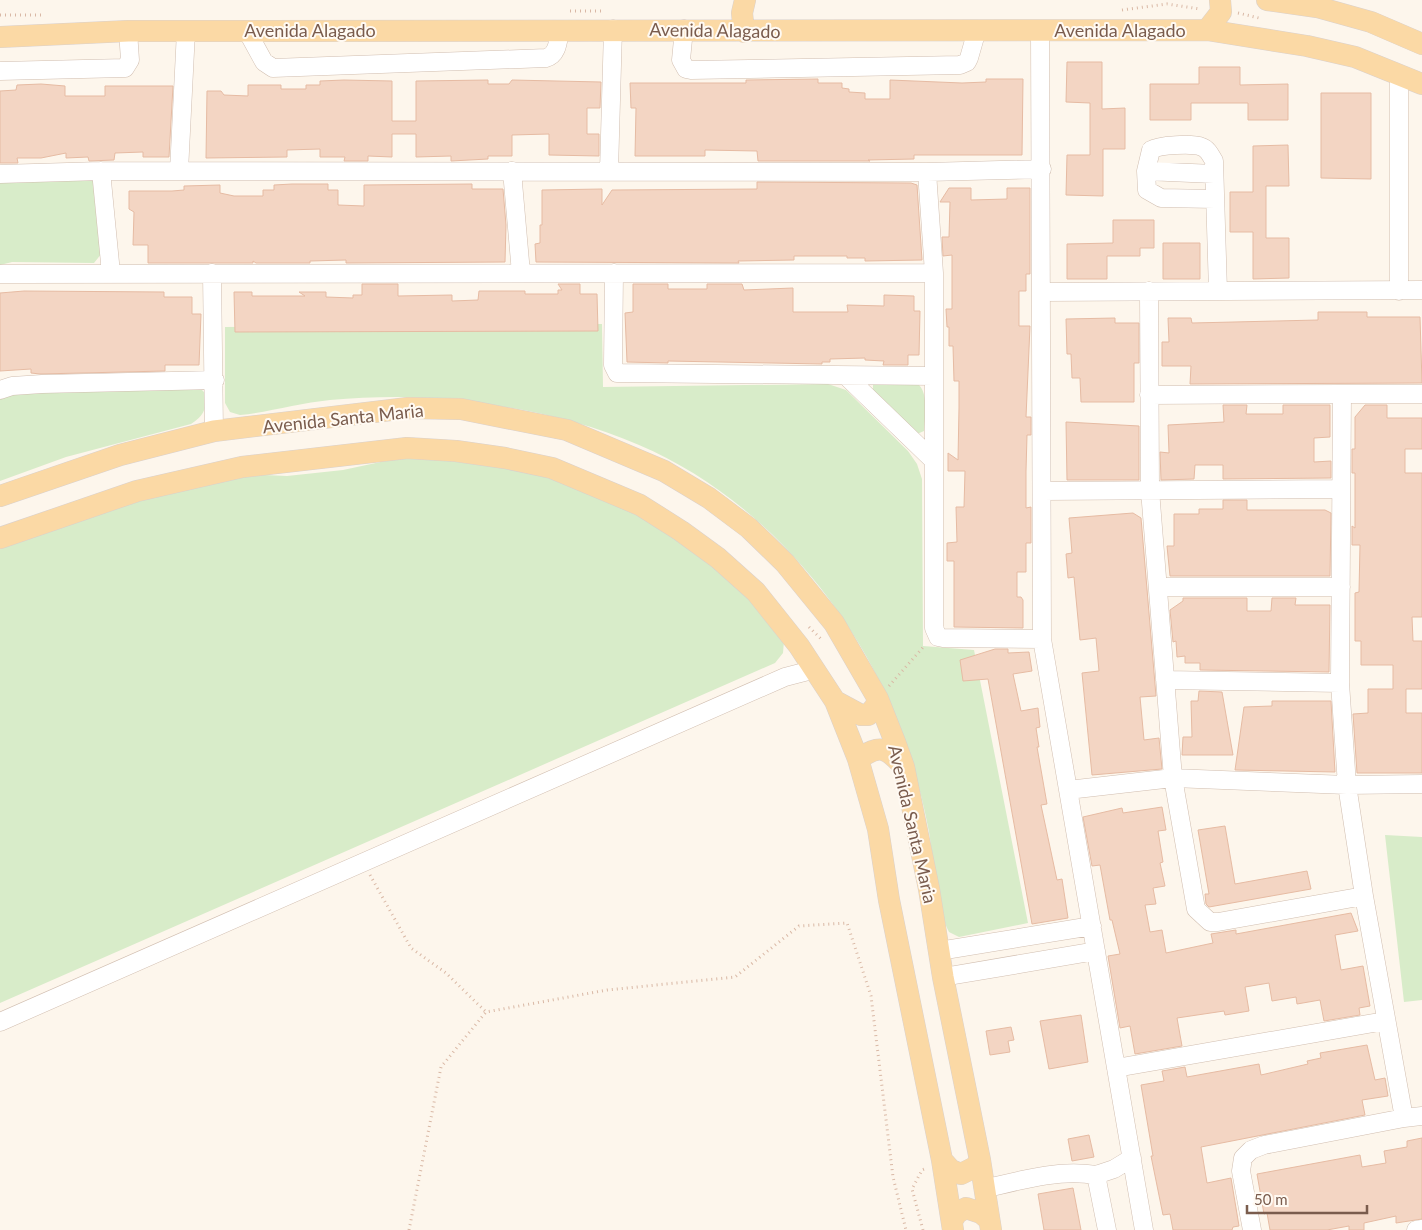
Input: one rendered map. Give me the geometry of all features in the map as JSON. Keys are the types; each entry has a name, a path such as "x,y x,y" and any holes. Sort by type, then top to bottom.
{"main road":[{"path":"744,32 742,13 745,0"},
{"path":"1207,30 1221,12 1220,0"},
{"path":"1267,0 1316,7 1372,22 1422,44"},
{"name":"Avenida Alagado","path":"0,37 128,31 613,29 744,32 1207,30 1307,46 1355,57 1422,84"},
{"name":"Avenida Santa Maria","path":"0,496 120,454 214,431 408,408 461,409 567,430 664,471 709,498 749,528 784,563 834,623 878,698 904,767 980,1160 989,1224"},
{"name":"Avenida Santa Maria","path":"0,538 137,491 242,467 407,448 505,458 552,468 640,505 681,531 718,558 756,592 788,632 812,670 835,701 858,758 878,830 889,900 942,1160 953,1226"},
{"path":"835,701 861,715 868,715 875,707 878,698"},
{"path":"858,758 874,748 882,748 904,767"},
{"path":"942,1160 951,1170 961,1174 975,1167 980,1160"},
{"path":"953,1226 957,1213 966,1208 980,1213 989,1224"}],"street":[{"path":"609,171 613,29"},
{"path":"247,31 264,62 273,68 546,58 550,57 555,51 560,30"},
{"path":"684,30 682,60 686,69 691,70 960,65 969,58 977,30"},
{"path":"1040,30 1042,169 1042,638 1144,1230"},
{"path":"0,71 125,68 130,60 128,31"},
{"path":"179,171 186,31"},
{"path":"1399,74 1399,290"},
{"path":"1215,199 1161,198 1147,190 1146,171 1151,150 1158,146 1201,146 1209,151 1214,161 1218,291"},
{"path":"0,174 101,171 927,172 1042,169"},
{"path":"101,171 111,273"},
{"path":"512,171 521,273"},
{"path":"1146,171 1214,174"},
{"path":"927,172 934,273 935,633 943,638 1042,638"},
{"path":"212,273 215,380 214,431"},
{"path":"614,273 613,365 618,373 934,376"},
{"path":"0,274 934,273"},
{"path":"1042,292 1422,290"},
{"path":"1149,292 1150,490 1173,778 1196,909 1210,922 1364,896"},
{"path":"846,376 934,461"},
{"path":"0,390 12,386 42,384 215,380"},
{"path":"1342,394 1340,683 1348,785 1385,1021 1404,1118"},
{"path":"1149,395 1422,394"},
{"path":"1042,491 1341,489"},
{"path":"1158,587 1341,587"},
{"path":"0,1022 784,677 812,670"},
{"path":"1165,680 1340,683"},
{"path":"1068,790 1173,778 1348,785 1422,784"},
{"path":"939,951 1092,926"},
{"path":"943,976 1096,952"},
{"path":"1116,1068 1385,1021"},
{"path":"1252,1230 1241,1171 1243,1158 1251,1150 1404,1118 1422,1116"},
{"path":"984,1189 1041,1176 1075,1172 1096,1175 1114,1169 1132,1158"},
{"path":"1096,1175 1107,1230"},
{"path":"1416,1230 1422,1229"}],"path":[{"path":"807,625 825,646"},
{"path":"878,698 935,633"},
{"path":"363,862 411,948 446,973 486,1012"},
{"path":"409,1230 441,1067 486,1012 607,990 735,977 800,926 847,922 871,996 893,1177 906,1230"},
{"path":"923,1230 912,1189 922,1170 942,1160"}],"green space":[{"path":"0,178 91,179 96,182 102,253 94,263 12,262 0,265"},
{"path":"602,324 603,387 828,384 846,390 908,451 917,464 922,479 923,646 974,650 1028,923 959,937 949,932 939,898 929,832 913,768 891,706 871,665 847,625 820,587 756,519 719,490 680,465 616,436 569,421 496,405 409,397 380,397 319,401 240,415 230,412 225,403 225,327"},
{"path":"873,383 917,383 921,387 925,398 924,431 917,434 873,391"},
{"path":"199,387 206,394 205,408 202,415 191,424 66,457 0,481 0,394"},
{"path":"404,457 503,465 594,491 677,535 751,596 784,641 783,653 775,663 0,1003 0,544 130,500 246,474 287,476 343,470"},
{"path":"1385,835 1422,837 1422,1000 1404,1002"}],"building":[{"path":"1067,62 1102,62 1102,109 1125,108 1125,149 1103,149 1103,196 1066,195 1067,155 1090,155 1090,103 1066,102"},
{"path":"1199,67 1240,67 1240,85 1288,84 1288,120 1248,120 1248,103 1191,103 1191,120 1150,120 1150,84 1199,84"},
{"path":"818,79 818,83 842,83 842,88 849,89 849,92 865,93 865,99 890,99 890,80 962,83 986,82 986,79 1023,79 1022,155 914,155 914,159 868,160 870,161 758,161 757,151 705,150 705,156 635,156 636,108 631,108 630,83 746,83 746,80"},
{"path":"488,80 488,84 509,84 512,80 601,82 600,108 587,108 587,134 599,134 599,156 549,155 549,134 512,135 512,156 488,156 488,159 451,161 451,156 416,157 416,134 392,134 392,157 368,156 368,161 344,161 345,157 320,157 320,149 287,150 287,157 206,158 207,91 221,91 224,95 248,96 248,85 281,85 281,89 306,89 306,85 320,85 320,81 392,81 392,121 416,121 416,81"},
{"path":"17,85 65,86 65,96 105,96 105,86 173,86 169,157 143,157 143,152 115,153 114,160 89,161 88,157 66,158 66,153 41,158 17,158 18,163 0,163 0,91 16,90"},
{"path":"1321,93 1371,93 1371,179 1321,178"},
{"path":"1288,145 1289,186 1266,186 1266,238 1289,238 1289,278 1253,279 1253,232 1230,232 1230,192 1253,192 1253,146"},
{"path":"757,182 911,183 917,185 922,260 865,261 865,258 847,258 847,256 794,256 794,260 738,261 739,263 536,262 535,244 540,243 540,225 542,225 542,190 602,189 602,205 612,190 757,189"},
{"path":"328,184 328,190 338,190 338,205 364,206 364,185 472,184 472,189 503,189 506,225 505,262 346,263 346,260 310,261 310,263 256,263 253,261 253,263 148,263 148,245 133,245 134,212 129,209 129,191 172,191 184,190 184,186 220,185 220,193 234,196 263,196 263,190 274,190 274,185"},
{"path":"949,188 971,188 971,200 1007,199 1007,188 1030,188 1030,274 1026,274 1026,291 1019,291 1019,326 1030,326 1026,417 1031,417 1031,435 1027,435 1026,508 1031,507 1031,543 1026,543 1026,572 1017,572 1017,597 1021,597 1023,600 1023,628 954,627 954,561 947,561 947,543 957,542 956,507 964,507 965,471 948,471 948,453 958,460 959,408 959,381 954,381 953,346 949,346 949,327 947,327 946,309 952,309 952,255 943,256 942,237 949,237 950,202 940,202"},
{"path":"1113,220 1154,220 1154,248 1140,248 1140,256 1107,256 1107,279 1067,279 1067,244 1113,243"},
{"path":"1163,243 1200,243 1200,279 1163,279"},
{"path":"362,284 398,284 398,296 452,295 452,301 478,300 479,291 525,291 525,294 558,294 558,290 562,290 558,284 580,284 580,294 597,294 598,331 235,332 234,292 252,292 252,296 305,296 299,292 326,292 326,297 353,298 353,295 362,295"},
{"path":"633,284 668,284 668,289 707,289 707,284 742,284 744,290 793,288 793,312 848,312 847,305 884,306 884,295 914,296 914,311 920,311 919,355 908,355 908,365 883,365 884,361 865,360 865,358 830,359 830,362 822,362 822,364 627,362 625,313 633,312"},
{"path":"24,291 164,292 164,297 192,297 192,314 201,314 199,365 165,365 165,371 40,374 31,373 31,369 0,371 0,293"},
{"path":"1318,312 1367,312 1367,317 1420,317 1422,383 1190,384 1191,366 1162,366 1162,342 1169,342 1168,318 1191,318 1192,323 1318,320"},
{"path":"1115,318 1115,323 1139,323 1139,363 1134,363 1134,402 1081,402 1080,378 1072,378 1071,354 1067,354 1066,319"},
{"path":"1223,405 1247,405 1246,414 1283,414 1283,405 1330,405 1330,437 1314,438 1314,462 1331,461 1331,478 1223,479 1223,465 1195,465 1194,479 1161,480 1160,452 1169,453 1168,425 1224,422"},
{"path":"1365,405 1387,405 1387,418 1422,418 1422,449 1405,449 1405,473 1422,473 1422,617 1412,617 1413,641 1422,641 1422,689 1406,689 1406,713 1422,713 1422,773 1357,773 1353,714 1368,713 1368,689 1393,689 1393,665 1361,665 1361,641 1355,641 1355,593 1359,592 1360,545 1352,545 1352,526 1355,528 1355,473 1352,473 1352,449 1355,449 1355,417"},
{"path":"1066,422 1139,426 1139,480 1067,480"},
{"path":"1223,500 1247,500 1247,510 1325,510 1331,513 1330,576 1170,576 1167,546 1174,546 1174,514 1199,514 1199,509 1223,509"},
{"path":"1133,513 1141,518 1156,696 1140,697 1144,740 1159,738 1162,769 1092,775 1082,673 1099,671 1096,638 1080,640 1074,577 1068,578 1066,554 1072,553 1069,518"},
{"path":"1183,598 1247,598 1247,611 1271,611 1272,598 1296,598 1295,605 1330,605 1329,672 1200,670 1200,663 1185,663 1185,656 1177,657 1176,641 1173,642 1170,610 1183,601"},
{"path":"995,649 1008,649 1008,653 1029,652 1032,671 1013,674 1021,711 1038,708 1040,727 1036,728 1039,747 1037,747 1047,804 1041,805 1057,880 1062,879 1068,918 1032,924 988,679 963,681 960,660"},
{"path":"1199,691 1222,692 1233,755 1182,755 1183,737 1192,737 1191,701 1198,701"},
{"path":"1272,701 1331,701 1335,772 1235,770 1244,707 1272,706"},
{"path":"1162,807 1166,830 1158,831 1163,862 1160,863 1165,886 1153,888 1156,904 1145,905 1150,932 1162,930 1166,953 1213,943 1211,934 1236,930 1236,934 1351,913 1358,931 1335,935 1341,970 1363,966 1370,1006 1359,1008 1360,1015 1324,1021 1320,1000 1297,1004 1296,997 1272,1001 1269,983 1245,987 1249,1011 1225,1015 1224,1011 1177,1018 1182,1046 1135,1054 1130,1026 1120,1028 1108,956 1120,954 1112,920 1110,920 1100,865 1092,866 1083,817 1122,808 1123,813"},
{"path":"1225,826 1235,884 1307,871 1311,889 1209,907 1206,904 1205,894 1209,894 1198,830"},
{"path":"1081,1015 1088,1062 1049,1069 1040,1021"},
{"path":"1011,1027 1014,1040 1008,1041 1010,1052 990,1055 986,1031"},
{"path":"1367,1045 1375,1080 1385,1078 1388,1096 1362,1100 1365,1115 1201,1147 1207,1183 1231,1178 1239,1226 1233,1227 1232,1230 1173,1230 1170,1214 1163,1215 1151,1156 1153,1156 1141,1085 1164,1081 1162,1071 1185,1067 1187,1077 1259,1064 1261,1075 1308,1064 1307,1061 1321,1058 1320,1053"},
{"path":"1089,1135 1094,1157 1072,1161 1068,1139"},
{"path":"1422,1138 1422,1219 1396,1223 1396,1216 1364,1223 1364,1230 1349,1230 1349,1226 1327,1230 1270,1230 1267,1213 1264,1214 1257,1174 1360,1155 1362,1167 1386,1163 1384,1151 1407,1147 1407,1141"},
{"path":"1073,1188 1081,1230 1044,1230 1038,1194"}]}
